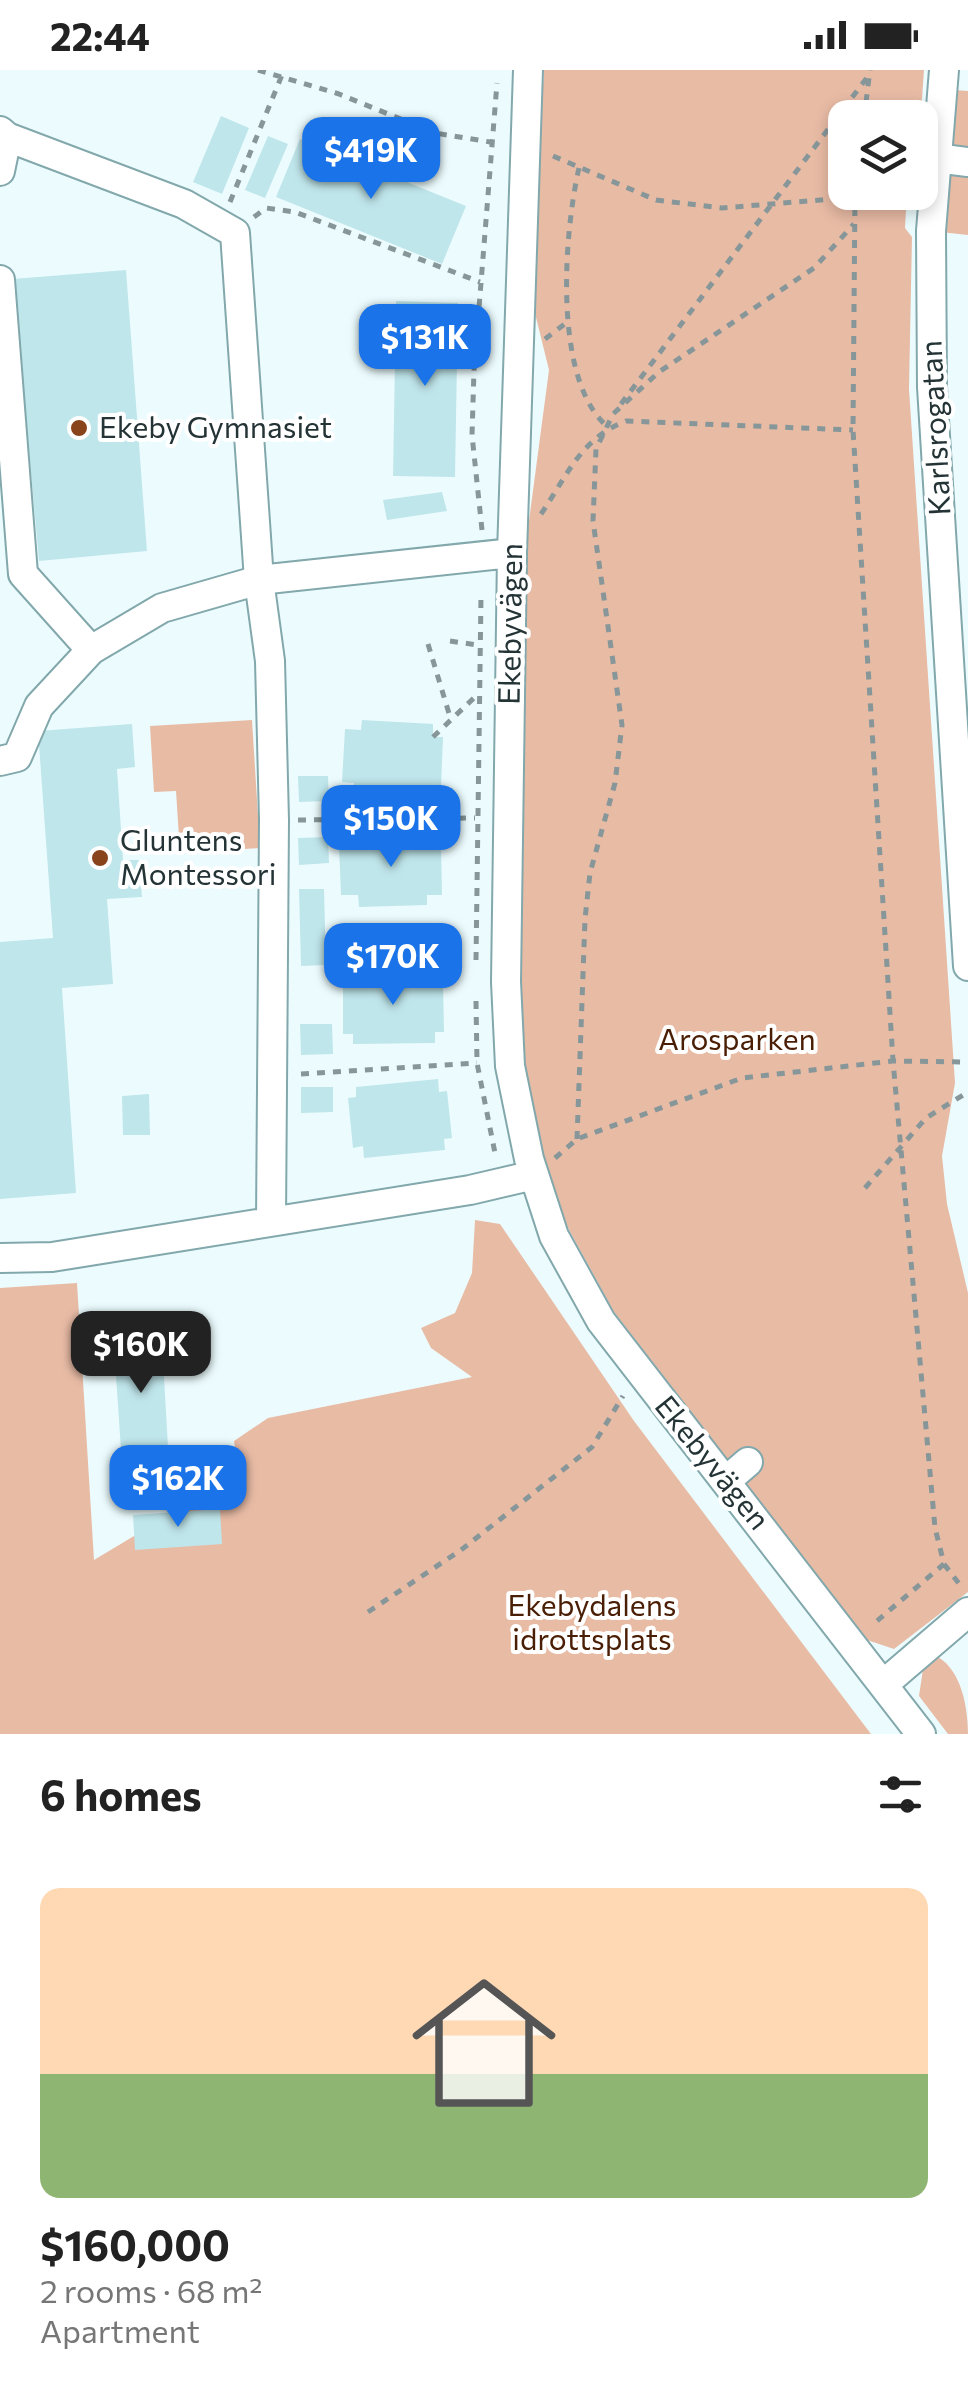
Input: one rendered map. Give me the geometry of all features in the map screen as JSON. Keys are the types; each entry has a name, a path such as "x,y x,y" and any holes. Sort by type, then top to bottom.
{"street":[{"name":"Ekebyvägen","path":"528,70 498,553 510,1066 534,1175 554,1236 601,1321 737,1471 921,1734"},
{"name":"Karlsrogatan","path":"938,136 944,70"},
{"path":"0,172 3,134 184,204 228,229 259,580 270,660 274,820 271,1221"},
{"path":"938,158 968,162"},
{"name":"Karlsrogatan","path":"934,210 932,387 968,966"},
{"path":"0,280 23,574 91,650"},
{"path":"0,762 17,758 39,706 91,650 162,608 259,580 498,553"},
{"path":"0,1258 52,1257 501,1184 534,1175"},
{"path":"885,1683 962,1627"}],"path":[{"path":"258,70 435,133 492,142 522,142 656,200 722,208 828,197"},
{"path":"476,972 478,646 498,553 472,436 498,70"},
{"path":"866,100 870,72"},
{"path":"578,1139 584,919 590,874 615,783 622,725 593,521 596,449 613,414 776,204 870,72"},
{"path":"228,229 282,76"},
{"path":"579,168 568,239 576,373 594,415 609,428"},
{"path":"228,229 266,208 295,212 480,282"},
{"path":"854,210 853,430 893,1061 936,1528 944,1564 968,1596"},
{"path":"613,414 659,372 814,268 854,224"},
{"path":"534,347 570,320"},
{"path":"498,553 586,445 626,421 853,430"},
{"path":"450,641 478,646"},
{"path":"428,644 451,720"},
{"path":"432,736 477,696"},
{"path":"274,820 474,818"},
{"path":"476,990 477,1064 501,1184"},
{"path":"534,1175 578,1139 742,1078 893,1061 968,1062"},
{"path":"272,1076 477,1064"},
{"path":"864,1188 926,1118 968,1092"},
{"path":"612,1380 635,1412"},
{"path":"368,1612 461,1550 592,1447 624,1396"},
{"path":"853,1642 944,1564"}],"green space":[{"name":"Arosparken","path":"544,70 924,70 922,100 828,100 828,210 906,210 905,228 912,237 909,389 955,1083 942,1156 947,1204 968,1293 968,1592 894,1649 867,1640 614,1312 569,1230 548,1179 522,1063 525,551 549,370 530,293"},
{"path":"942,89 968,91 968,235 931,231 933,210 938,210"},
{"path":"252,720 260,848 180,853 176,791 154,792 150,726"},
{"name":"Ekebydalens idrottsplats","path":"475,1220 500,1224 634,1421 871,1734 0,1734 0,1288 77,1283 94,1560 239,1473 234,1441 268,1418 472,1377 431,1348 421,1328 455,1313 472,1273"},
{"path":"938,1657 958,1681 968,1734 948,1734 919,1696 923,1669"}],"building":[{"path":"221,116 249,128 222,194 193,182"},
{"path":"268,136 288,144 265,198 245,190"},
{"path":"300,139 466,206 442,264 276,197"},
{"path":"126,270 147,551 39,561 15,296 0,280"},
{"path":"396,301 458,303 455,477 393,476"},
{"path":"442,492 447,511 387,520 383,500"},
{"path":"362,720 433,724 433,737 443,737 441,788 434,787 433,798 353,794 354,783 342,782 345,729 361,730"},
{"path":"132,724 135,767 117,769 123,860 139,860 142,897 107,899 113,984 62,988 76,1193 0,1199 0,942 53,938 38,731"},
{"path":"298,776 328,776 329,801 299,802"},
{"path":"434,833 434,846 441,846 442,895 427,895 427,905 359,907 358,895 341,895 339,847 350,847 350,836"},
{"path":"328,837 329,863 299,865 298,838"},
{"path":"299,889 324,889 326,965 301,966"},
{"path":"436,972 436,984 443,984 444,1032 435,1032 435,1043 353,1044 353,1034 343,1034 343,984 352,984 352,974"},
{"path":"300,1024 332,1024 333,1054 301,1055"},
{"path":"438,1079 439,1092 447,1091 452,1138 444,1139 445,1150 364,1158 363,1146 353,1148 348,1098 356,1097 356,1087"},
{"path":"301,1087 333,1087 333,1112 301,1113"},
{"path":"149,1094 150,1135 123,1135 122,1096"},
{"path":"162,1343 168,1447 121,1450 114,1346"},
{"path":"220,1509 222,1544 135,1550 133,1515"}],"place":[{"name":"Ekeby Gymnasiet","path":"79,428"},
{"name":"Gluntens Montessori","path":"100,858"}]}
